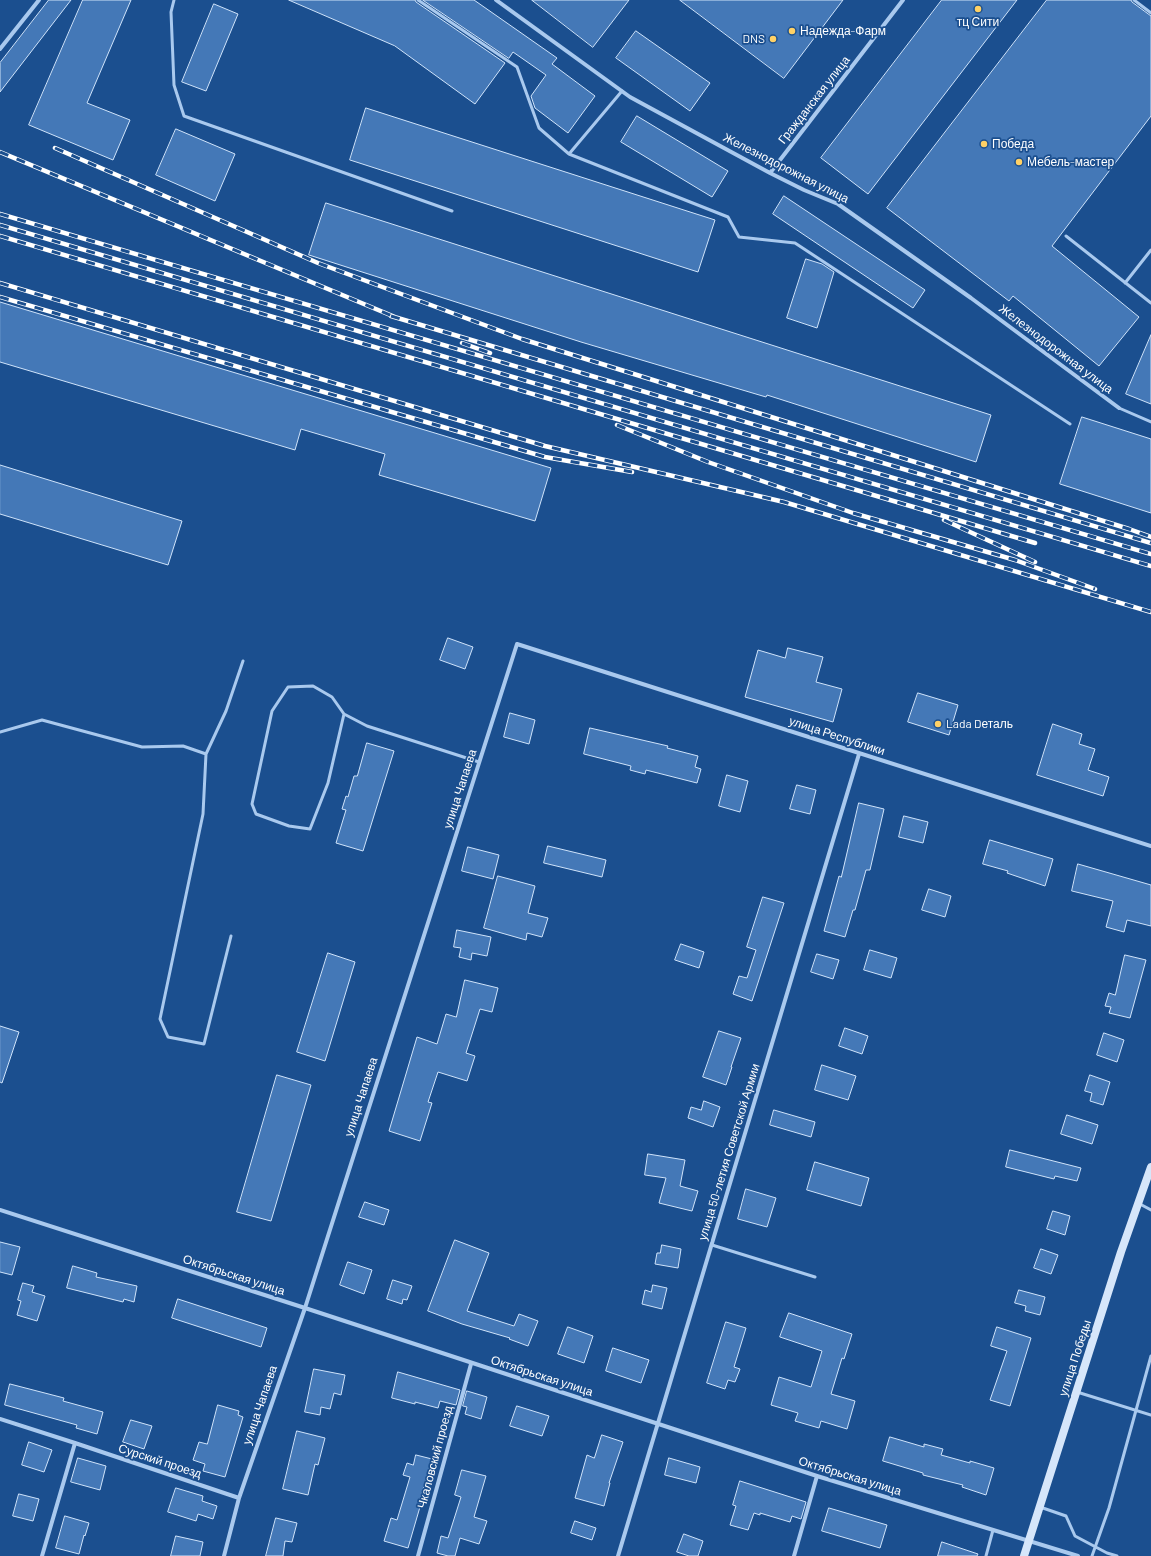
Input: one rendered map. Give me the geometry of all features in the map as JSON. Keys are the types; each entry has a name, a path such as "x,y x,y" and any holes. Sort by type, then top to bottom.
{"street":[{"path":"0,49 39,0"},
{"name":"Железнодорожная улица","path":"496,0 630,97 770,173 804,190 838,204 971,298 1119,408"},
{"name":"Гражданская улица","path":"770,173 903,0"},
{"name":"улица Республики","path":"517,644 1151,846"},
{"name":"улица Чапаева","path":"224,1556 239,1498 305,1308 517,644"},
{"name":"улица 50-летия Советской Армии","path":"618,1556 859,754"},
{"name":"улица Победы","path":"1024,1556 1138,1203 1150,1171"},
{"name":"Октябрьская улица","path":"0,1210 305,1308 471,1364 817,1476 1078,1556"},
{"name":"Чкаловский проезд","path":"418,1556 471,1364"},
{"name":"Сурский проезд","path":"0,1419 239,1498"},
{"path":"42,1556 75,1443"},
{"path":"794,1556 817,1476"}],"lane":[{"path":"174,0 171,12 174,85 184,116 452,211"},
{"path":"418,0 517,67 540,128 569,154 728,217 739,237 795,242 1070,424"},
{"path":"1134,0 1151,13"},
{"path":"569,154 622,91"},
{"path":"1066,236 1151,303"},
{"path":"1125,283 1151,250"},
{"path":"1119,408 1151,422"},
{"path":"231,936 204,1044 168,1037 160,1019 203,814 206,754 226,712 243,661"},
{"path":"344,714 328,783 310,829 289,826 256,814 252,804 272,712 288,687 313,686 332,697 344,714 367,726 479,762"},
{"path":"0,732 42,720 142,747 183,746 206,754"},
{"path":"1138,1203 1151,1210"},
{"path":"712,1245 816,1277"},
{"path":"1092,1556 1109,1508 1151,1356"},
{"path":"1077,1392 1151,1415"},
{"path":"1040,1507 1066,1516 1075,1536 1094,1547 1117,1556"},
{"path":"986,1556 993,1530"}],"building":[{"path":"49,0 71,0 0,92 0,63"},
{"path":"83,0 131,0 87,103 130,120 113,160 29,125"},
{"path":"289,0 415,0 505,63 475,104 395,46"},
{"path":"423,0 474,0 557,58 552,64 595,96 568,133 535,108 531,96 546,75 513,52 509,58"},
{"path":"532,0 629,0 593,47"},
{"name":"DNS","path":"680,0 843,0 784,78"},
{"path":"942,0 1017,0 868,194 821,158"},
{"name":"Мебель-мастер","path":"1047,0 1131,0 1151,16 1151,116 1052,246 1139,317 1099,366 1013,296 1009,301 887,208"},
{"path":"214,4 238,14 206,91 182,82"},
{"path":"636,31 710,83 690,111 616,58"},
{"path":"366,108 715,220 698,272 350,160"},
{"path":"637,116 728,171 712,197 621,142"},
{"path":"176,129 235,154 215,201 156,175"},
{"path":"784,196 925,290 913,308 773,214"},
{"path":"326,203 991,415 976,462 767,395 766,397 581,342 309,255"},
{"path":"806,259 822,264 834,272 817,328 787,318"},
{"path":"0,302 551,468 535,521 379,475 385,454 301,429 295,450 0,362"},
{"path":"1151,335 1151,404 1126,394"},
{"path":"1082,417 1151,439 1151,513 1060,484"},
{"path":"0,465 182,521 168,565 0,514"},
{"path":"448,638 473,647 465,669 440,660"},
{"path":"788,648 823,657 816,682 842,689 833,722 745,697 758,650 785,658"},
{"path":"918,693 958,705 949,735 908,722"},
{"path":"510,713 535,720 529,744 504,737"},
{"path":"1053,724 1082,734 1079,744 1095,749 1088,770 1109,777 1103,796 1037,775"},
{"path":"590,728 668,746 667,748 698,756 695,767 701,769 697,783 646,770 645,774 630,770 631,766 584,754"},
{"path":"367,743 394,751 363,851 336,843 346,810 342,809 346,796 348,797 354,776 357,776"},
{"path":"727,775 748,781 740,812 719,806"},
{"path":"797,785 816,790 810,814 790,809"},
{"path":"859,803 884,809 870,870 866,870 855,910 853,910 845,937 824,931 839,876 841,877"},
{"path":"904,816 928,822 923,843 899,837"},
{"path":"990,840 1053,859 1045,886 1007,873 1008,871 983,864"},
{"path":"548,846 606,860 602,877 544,863"},
{"path":"468,847 499,855 493,879 462,871"},
{"path":"1078,864 1151,885 1151,926 1127,920 1124,932 1106,927 1113,901 1072,891"},
{"path":"498,876 535,886 528,913 548,918 542,937 527,933 526,940 484,928"},
{"path":"929,889 951,896 945,917 922,910"},
{"path":"763,897 784,903 752,1001 733,994 739,976 747,978 756,950 747,947"},
{"path":"457,930 491,937 487,956 472,953 471,960 459,957 461,948 454,947"},
{"path":"681,944 704,952 699,968 675,960"},
{"path":"870,950 897,958 891,978 864,970"},
{"path":"328,953 355,962 325,1061 297,1052"},
{"path":"817,954 839,960 833,979 811,972"},
{"path":"1125,955 1146,960 1130,1018 1109,1013 1111,1007 1105,1006 1109,993 1115,995"},
{"path":"465,980 498,988 492,1012 480,1009 466,1053 475,1056 467,1081 438,1072 428,1102 432,1103 420,1141 389,1131 417,1037 437,1044 446,1014 456,1017"},
{"path":"0,1026 19,1032 2,1083 0,1082"},
{"path":"845,1028 868,1036 862,1054 839,1046"},
{"path":"719,1031 741,1038 726,1085 703,1077"},
{"path":"1104,1033 1124,1040 1117,1062 1097,1055"},
{"path":"822,1065 856,1076 848,1100 815,1090"},
{"path":"277,1075 311,1085 271,1221 237,1212"},
{"path":"1090,1075 1110,1082 1103,1105 1090,1101 1092,1093 1085,1091"},
{"path":"704,1101 720,1107 713,1127 688,1118 691,1107 701,1110"},
{"path":"774,1110 815,1122 811,1137 770,1125"},
{"path":"1067,1115 1098,1125 1092,1144 1061,1134"},
{"path":"1010,1150 1081,1168 1077,1181 1055,1176 1054,1179 1006,1167"},
{"path":"648,1154 685,1160 680,1186 698,1191 692,1211 659,1203 666,1178 645,1175"},
{"path":"815,1162 869,1178 861,1206 807,1190"},
{"path":"746,1189 776,1198 767,1227 738,1219"},
{"path":"365,1202 389,1210 384,1225 359,1217"},
{"path":"1053,1211 1070,1216 1065,1235 1047,1229"},
{"path":"455,1240 489,1253 467,1311 514,1326 519,1314 538,1321 528,1346 509,1339 510,1338 462,1324 428,1311"},
{"path":"0,1242 20,1247 12,1275 0,1272"},
{"path":"662,1245 681,1249 678,1268 655,1264 657,1253 660,1253"},
{"path":"1041,1249 1058,1255 1051,1274 1034,1268"},
{"path":"348,1262 372,1270 364,1294 340,1285"},
{"path":"73,1266 97,1273 96,1277 137,1286 134,1302 124,1299 123,1302 67,1288"},
{"path":"393,1280 412,1286 407,1300 403,1299 402,1304 387,1299"},
{"path":"23,1283 34,1286 32,1292 45,1296 37,1321 17,1315 21,1301 18,1300"},
{"path":"653,1285 667,1288 662,1309 642,1304 645,1290 651,1292"},
{"path":"1019,1290 1045,1297 1040,1315 1025,1311 1026,1306 1015,1303"},
{"path":"178,1299 267,1328 261,1347 172,1318"},
{"path":"789,1313 852,1334 844,1359 842,1358 831,1394 855,1401 847,1429 821,1421 819,1428 795,1421 798,1413 771,1405 779,1377 811,1387 822,1351 780,1337"},
{"path":"726,1322 746,1328 734,1367 740,1369 735,1382 728,1380 725,1389 707,1383"},
{"path":"568,1327 593,1336 584,1363 558,1354"},
{"path":"997,1327 1031,1338 1010,1406 990,1400 1007,1351 991,1346"},
{"path":"613,1348 649,1360 641,1383 606,1371"},
{"path":"314,1369 345,1375 341,1395 334,1393 330,1409 321,1407 320,1415 305,1412"},
{"path":"398,1372 460,1390 456,1405 440,1401 438,1408 392,1398"},
{"path":"10,1384 64,1398 63,1401 103,1412 97,1434 76,1428 77,1425 5,1405"},
{"path":"467,1391 487,1397 481,1419 465,1414 467,1407 463,1406"},
{"path":"218,1405 239,1411 238,1415 243,1417 225,1477 203,1471 205,1464 193,1460 199,1442 207,1444"},
{"path":"517,1406 549,1416 542,1436 510,1426"},
{"path":"131,1420 152,1426 144,1449 123,1442"},
{"path":"297,1431 325,1438 318,1465 315,1464 308,1495 283,1489"},
{"path":"602,1435 623,1442 609,1483 604,1506 575,1498 587,1455 594,1458"},
{"path":"890,1437 924,1447 924,1444 943,1449 941,1455 994,1468 986,1495 962,1487 963,1485 923,1475 923,1473 883,1461"},
{"path":"29,1442 52,1450 44,1472 22,1465"},
{"path":"416,1455 432,1459 408,1548 384,1541 391,1518 397,1520 410,1477 403,1475 407,1463 413,1465"},
{"path":"78,1458 106,1466 100,1490 71,1482"},
{"path":"669,1458 700,1467 696,1483 665,1475"},
{"path":"462,1470 486,1476 474,1517 487,1521 479,1544 460,1538 455,1556 448,1556 437,1553 441,1536 448,1538 461,1497 455,1495"},
{"path":"740,1481 806,1502 801,1519 792,1516 790,1522 760,1513 760,1515 754,1513 748,1530 730,1525 736,1506 733,1505"},
{"path":"176,1488 203,1496 202,1501 217,1506 213,1519 198,1514 196,1521 168,1512"},
{"path":"19,1494 39,1499 33,1521 13,1516"},
{"path":"829,1508 887,1525 880,1548 822,1531"},
{"path":"65,1516 89,1523 79,1554 56,1548"},
{"path":"276,1518 297,1523 292,1542 285,1541 283,1556 266,1556"},
{"path":"575,1521 596,1528 592,1540 571,1533"},
{"path":"684,1534 703,1541 698,1556 689,1556 677,1552"},
{"path":"176,1536 203,1542 200,1556 171,1556"},
{"path":"942,1542 978,1554 977,1556 938,1556"}],"railway":[{"path":"55,148 318,263 522,339 1151,537"},
{"path":"0,152 395,317"},
{"path":"0,214 1151,554"},
{"path":"0,225 1151,566"},
{"path":"0,236 1035,543"},
{"path":"0,283 545,446 784,502 1151,612"},
{"path":"0,297 545,457 632,472"},
{"path":"391,316 1151,543"},
{"path":"462,343 490,353"},
{"path":"617,425 708,462 853,513 1015,560 1095,589"},
{"path":"944,520 1035,562"}],"place":[{"name":"тц Сити","path":"978,9"},
{"name":"Надежда-Фарм","path":"792,31"},
{"name":"DNS","path":"773,39"},
{"name":"Победа","path":"984,144"},
{"name":"Мебель-мастер","path":"1019,162"},
{"name":"Lada Dеталь","path":"938,724"}]}
